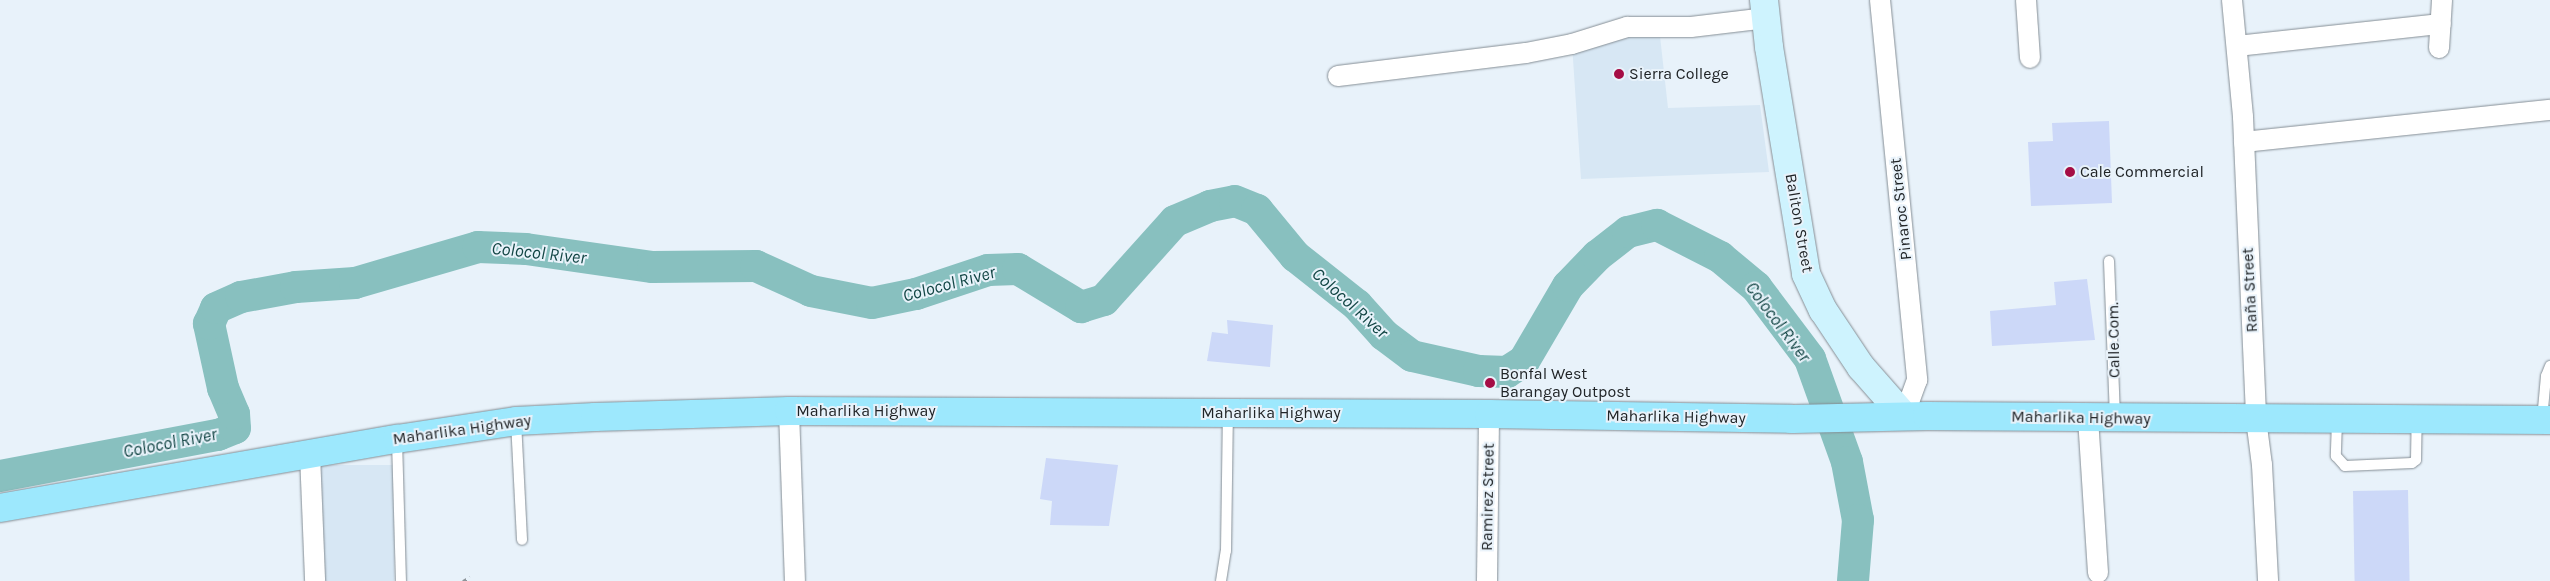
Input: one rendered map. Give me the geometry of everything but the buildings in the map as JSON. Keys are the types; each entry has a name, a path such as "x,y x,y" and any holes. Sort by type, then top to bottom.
{"main road":[{"name":"Maharlika Highway","path":"0,508 397,439 516,421 789,411 1489,414 1791,419 1904,416 2116,420 2546,421"}],"street":[{"name":"Pinaroc Street","path":"1880,0 1918,380 1904,416"},
{"path":"2026,0 2030,58"},
{"name":"Raña Street","path":"2232,0 2244,142 2256,419 2262,465 2268,581"},
{"path":"2439,48 2442,0"},
{"name":"Baliton Street","path":"1765,9 1806,274 1823,310 1861,367 1904,416"},
{"path":"1338,76 1526,53 1572,44 1627,27 1691,27 1765,9"},
{"path":"2237,46 2440,24"},
{"path":"2244,142 2550,110"},
{"path":"789,411 796,581"},
{"name":"Ramirez Street","path":"1487,581 1489,414"},
{"path":"2088,418 2098,573"},
{"path":"310,454 315,581"}],"lane":[{"name":"Calle Com.","path":"2109,262 2116,420"},
{"path":"2546,421 2546,376 2550,366"},
{"path":"1221,581 1226,551 1228,413"},
{"path":"516,421 522,540"},
{"path":"2337,421 2336,456 2345,466 2412,463 2416,460 2417,421"},
{"path":"397,439 401,581"}],"path":[{"path":"463,581 470,577"}],"shaded area":[{"name":"Sierra College","path":"1659,27 1668,108 1760,105 1769,172 1581,179 1572,44"},
{"path":"317,465 394,465 394,581 317,581"}],"waterway":[{"name":"Colocol River","path":"0,476 218,435 235,428 234,414 223,388 209,324 216,308 241,297 296,287 355,283 478,247 526,249 653,267 756,266 811,291 872,303 916,294 988,270 1018,269 1081,307 1104,300 1175,221 1210,206 1235,201 1257,210 1295,256 1357,305 1384,335 1412,356 1479,371 1507,372 1524,361 1568,286 1597,256 1628,232 1657,225 1720,257 1756,287 1810,359 1847,462 1858,520 1853,581"}],"place":[{"name":"Sierra College","path":"1619,74"},
{"name":"Cale Commercial","path":"2070,172"},
{"name":"Bonfal West Barangay Outpost","path":"1490,383"}]}
